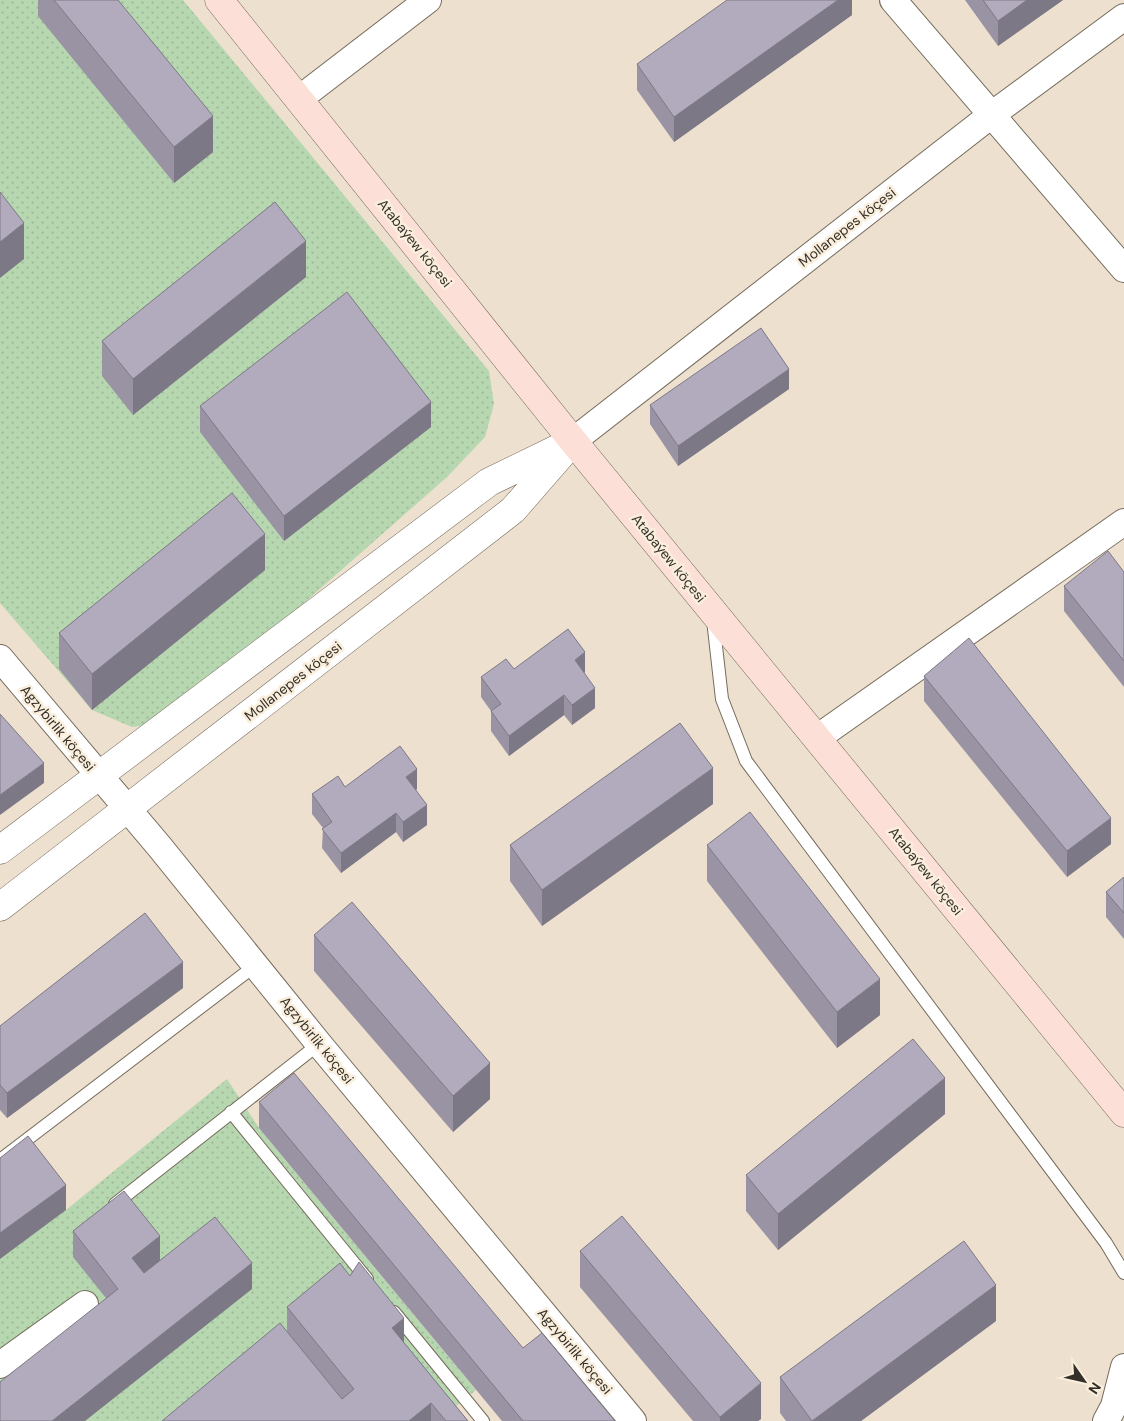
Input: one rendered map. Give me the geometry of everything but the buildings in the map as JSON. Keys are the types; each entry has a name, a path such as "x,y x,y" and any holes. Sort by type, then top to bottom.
{"main road":[{"name":"Atabaýew köçesi","path":"219,0 573,441 1124,1112"}],"street":[{"path":"299,99 428,0"},
{"path":"893,0 990,116 1124,270"},
{"name":"Mollanepes köçesi","path":"0,907 128,810 513,510 573,441 990,116 1124,17"},
{"name":"Mollanepes köçesi","path":"0,850 489,482 573,441"},
{"path":"817,738 1124,522"},
{"name":"Agzybirlik köçesi","path":"0,658 633,1421"},
{"path":"0,1365 85,1304"},
{"path":"1106,1421 1114,1406 1124,1367"}],"lane":[{"path":"712,611 722,699 746,761 1106,1243 1124,1273"},
{"path":"1,1156 256,965"},
{"path":"107,1211 319,1044"},
{"path":"231,1112 376,1290"},
{"path":"389,1305 483,1421"}],"green space":[{"path":"0,0 183,0 489,371 494,404 485,437 447,477 169,722 132,727 92,710 0,603"},
{"path":"227,1079 259,1128 476,1390 438,1421 0,1421 0,1183 66,1210"}]}
